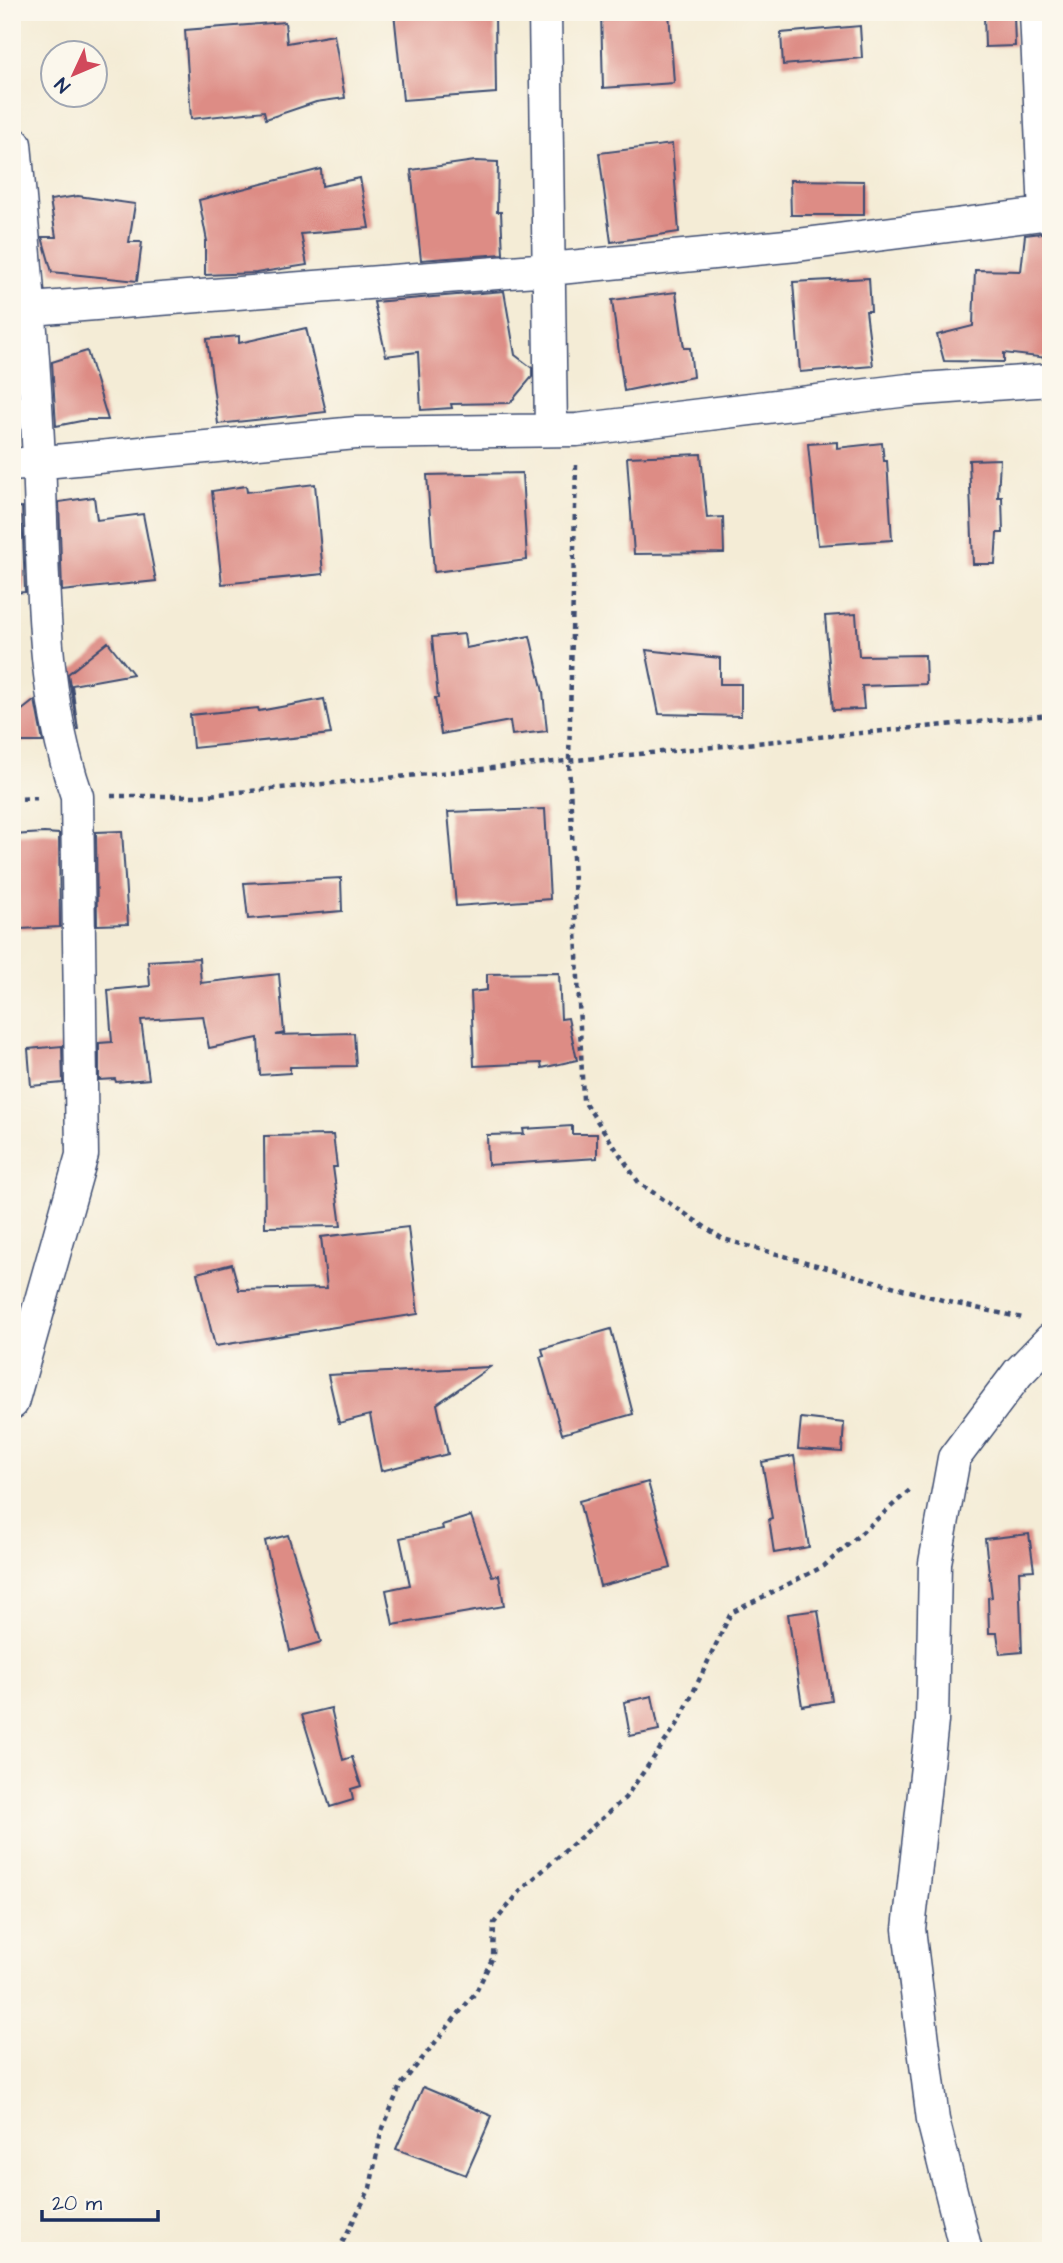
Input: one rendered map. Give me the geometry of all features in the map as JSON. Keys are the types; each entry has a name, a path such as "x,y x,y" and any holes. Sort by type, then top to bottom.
{"street":[{"path":"545,12 549,269 564,430"},
{"path":"31,309 549,269 797,245 1048,214 1036,12"},
{"path":"12,1403 82,1155 77,796 68,769 45,643 26,465 31,309 15,144"},
{"path":"26,465 356,433 564,430 908,390 1051,380"},
{"path":"966,2251 933,2120 909,1929 932,1721 934,1563 954,1458 1018,1373 1051,1339"}],"path":[{"path":"564,430 569,761 583,1100 639,1183 723,1239 953,1303 1026,1319"},
{"path":"12,799 197,796 1051,715"},
{"path":"338,2251 370,2188 381,2133 400,2087 476,1992 493,1957 494,1923 523,1888 625,1798 679,1723 732,1613 824,1566 918,1483"}],"building":[{"path":"394,12 495,12 496,93 403,100"},
{"path":"601,12 669,12 674,83 603,88"},
{"path":"984,15 1014,15 1015,46 985,47"},
{"path":"285,22 287,43 334,35 345,98 316,102 266,119 264,111 191,119 185,30"},
{"path":"860,26 862,58 783,65 781,33"},
{"path":"672,144 679,232 611,242 599,153"},
{"path":"475,161 498,162 497,212 501,212 503,254 421,260 411,170"},
{"path":"321,169 322,186 360,178 369,228 301,234 307,265 256,273 205,275 207,241 199,200"},
{"path":"790,180 864,181 864,215 791,215"},
{"path":"78,196 135,204 129,242 142,242 137,281 52,272 42,237 56,237 50,200"},
{"path":"1050,232 1048,325 1051,325 1047,358 1004,353 1004,362 944,361 937,335 973,326 975,270 1021,271 1025,235"},
{"path":"869,278 871,311 866,311 873,366 800,372 793,282"},
{"path":"504,291 515,355 532,368 532,377 510,403 451,404 452,408 421,410 418,352 386,356 374,302"},
{"path":"676,292 684,348 690,348 693,377 624,391 612,300"},
{"path":"306,328 326,412 218,424 207,339 239,336 239,343"},
{"path":"87,351 108,420 86,420 56,426 52,362"},
{"path":"16,372 19,433 12,435 12,373"},
{"path":"837,442 837,448 882,443 884,461 887,461 892,540 818,545 808,444"},
{"path":"701,454 707,518 723,517 724,553 634,554 627,457"},
{"path":"1000,459 998,497 1002,497 1003,533 997,533 995,564 973,564 969,460"},
{"path":"522,473 527,560 434,572 427,475"},
{"path":"315,484 323,574 222,584 212,491 246,486 247,492"},
{"path":"94,497 97,520 143,514 156,581 62,591 59,502"},
{"path":"22,507 25,592 12,593 12,508"},
{"path":"856,614 859,656 925,655 926,684 862,686 864,709 833,710 825,616"},
{"path":"464,634 466,648 530,636 543,692 547,731 512,735 510,721 441,734 435,698 438,698 432,637"},
{"path":"108,642 133,674 72,685 78,730 68,674"},
{"path":"646,650 720,658 720,684 741,684 741,716 659,714"},
{"path":"324,699 331,734 193,748 190,715 258,708 259,711"},
{"path":"35,700 43,742 12,742 12,718"},
{"path":"545,809 550,899 456,906 448,812"},
{"path":"122,831 128,924 97,925 96,832"},
{"path":"59,834 60,927 20,929 13,835"},
{"path":"341,878 342,911 248,919 244,883"},
{"path":"199,958 201,983 279,974 284,1033 276,1035 354,1033 356,1066 290,1067 290,1073 260,1075 258,1038 209,1048 203,1016 141,1020 149,1079 116,1082 115,1079 99,1080 99,1043 112,1042 108,990 150,986 148,961"},
{"path":"559,973 561,1019 568,1018 577,1060 542,1068 541,1063 474,1066 471,992 487,990 487,974"},
{"path":"62,1046 63,1083 31,1086 28,1049"},
{"path":"572,1126 572,1134 597,1134 597,1158 488,1165 487,1135 524,1134 523,1129"},
{"path":"333,1135 337,1167 333,1167 341,1226 265,1227 264,1136"},
{"path":"408,1227 418,1314 215,1346 197,1273 232,1264 239,1290 327,1288 321,1237"},
{"path":"611,1329 633,1414 562,1434 540,1357 544,1356 542,1349"},
{"path":"490,1367 437,1404 448,1454 381,1471 370,1415 339,1423 328,1375"},
{"path":"801,1418 844,1423 842,1452 798,1449"},
{"path":"794,1456 809,1547 774,1553 769,1519 772,1518 762,1462"},
{"path":"648,1482 671,1568 600,1586 579,1501"},
{"path":"471,1516 492,1576 499,1575 504,1606 393,1625 386,1590 410,1585 400,1538 443,1529 442,1525"},
{"path":"1029,1534 1034,1570 1019,1571 1022,1652 1000,1654 997,1633 989,1633 988,1598 992,1597 985,1539"},
{"path":"288,1535 321,1642 290,1651 265,1541"},
{"path":"818,1610 832,1701 802,1706 788,1614"},
{"path":"652,1696 659,1730 630,1736 624,1702"},
{"path":"331,1708 343,1760 352,1757 361,1786 351,1789 353,1800 330,1807 302,1715"},
{"path":"423,2087 492,2116 466,2175 396,2149"}]}
